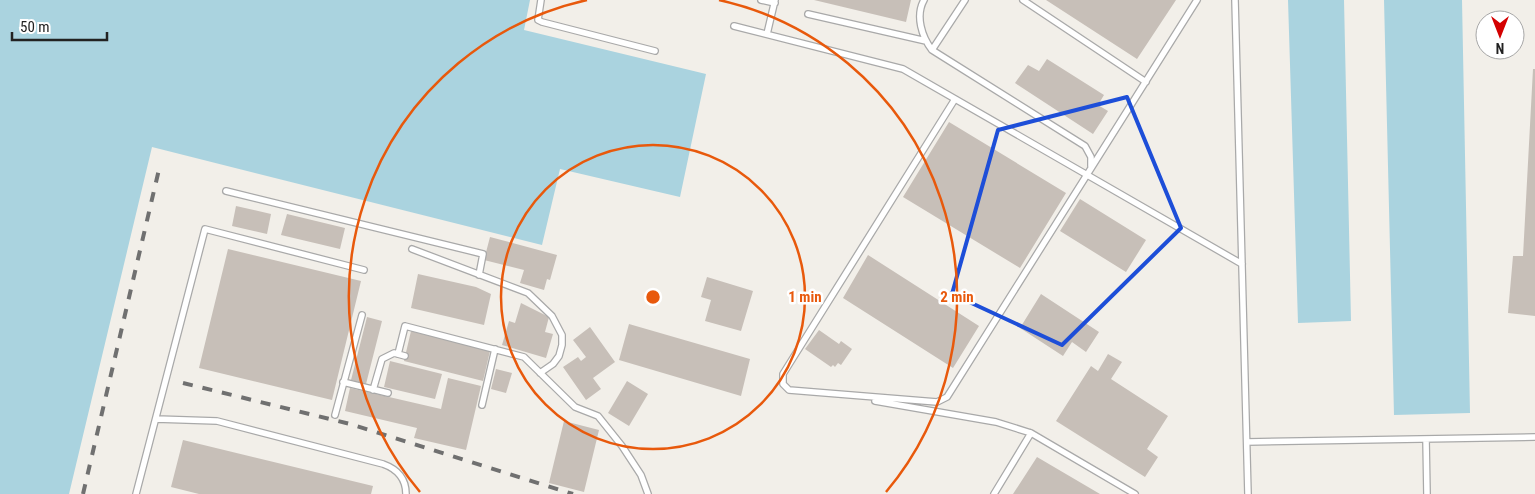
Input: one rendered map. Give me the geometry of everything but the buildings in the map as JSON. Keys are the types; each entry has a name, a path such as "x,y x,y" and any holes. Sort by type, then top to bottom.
{"lane":[{"path":"541,0 537,15 538,20 542,22 655,51"},
{"path":"761,0 775,2 767,34"},
{"path":"924,0 920,17 922,30 932,50 1085,146 1089,151 1092,163 1087,175"},
{"path":"932,50 965,0"},
{"path":"1023,0 1146,82"},
{"path":"956,99 783,374 783,384 789,390 937,402 947,397 1197,0"},
{"path":"1235,0 1248,494"},
{"path":"808,14 926,41"},
{"path":"734,26 903,69 1242,264"},
{"path":"226,191 483,254 479,275"},
{"path":"136,494 205,229 364,270"},
{"path":"412,250 528,293 558,325 562,335 559,356 553,364 540,373"},
{"path":"335,415 362,315"},
{"path":"398,354 405,326 524,357 574,407 598,416 622,446 641,475 648,494"},
{"path":"482,405 495,349"},
{"path":"373,390 382,358 389,354 405,356"},
{"path":"344,382 388,393"},
{"path":"848,396 996,422 1031,432 1134,494"},
{"path":"156,419 217,421 383,464 398,472 403,479 406,494"},
{"path":"994,494 1031,432"},
{"path":"1247,442 1535,437"},
{"path":"1426,439 1427,494"}],"highlighted area":[{"path":"1127,97 1181,228 1062,345 952,294 998,130"}],"water":[{"path":"0,0 530,0 524,30 706,74 680,197 560,169 542,245 152,147 69,494 0,494"},
{"path":"1288,0 1344,0 1351,321 1298,323"},
{"path":"1384,0 1462,0 1470,413 1394,415"}],"railway":[{"path":"83,494 160,165"},
{"path":"183,383 350,424 573,494"}]}
